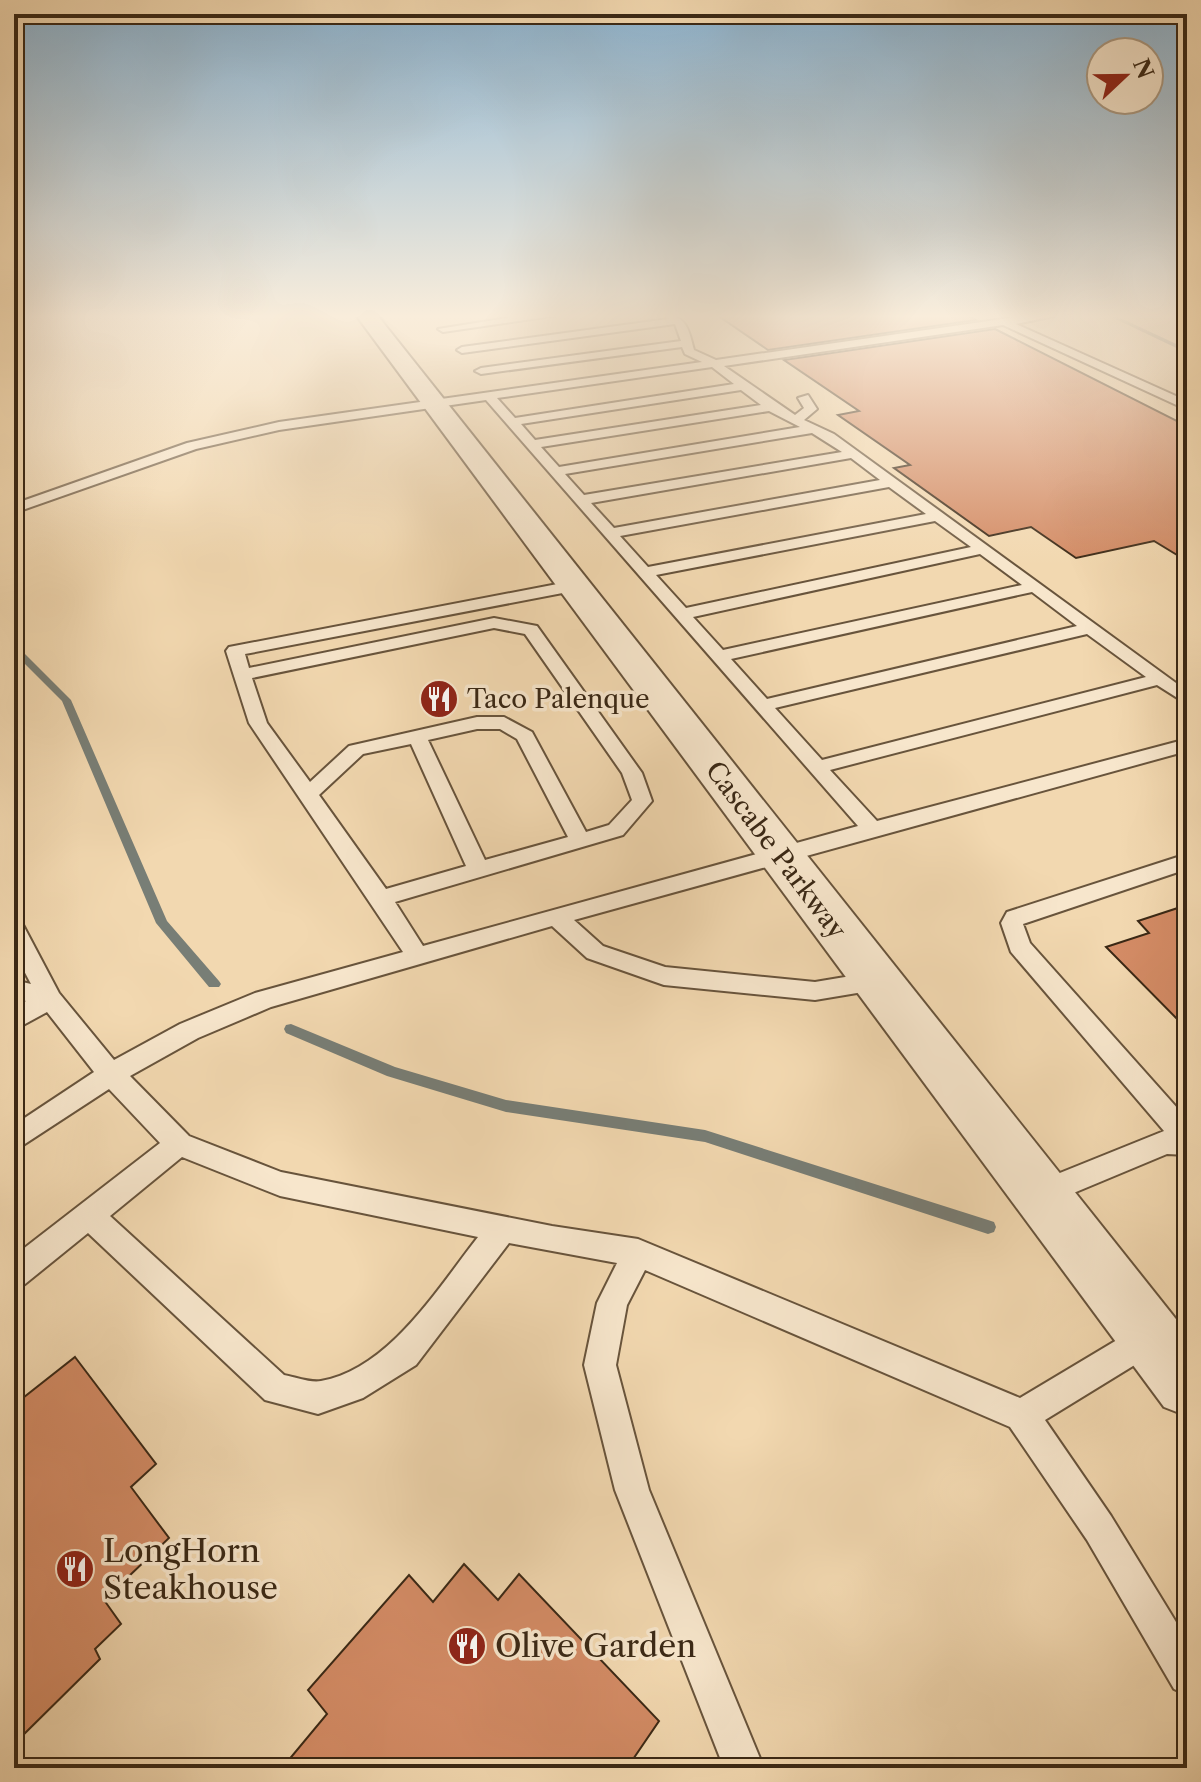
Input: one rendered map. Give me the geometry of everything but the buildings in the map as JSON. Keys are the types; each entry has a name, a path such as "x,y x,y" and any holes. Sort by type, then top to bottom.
{"street":[{"name":"Cascabe Parkway","path":"429,398 1187,1384"}],"lane":[{"path":"14,509 230,435 466,398"},
{"path":"497,398 512,422 872,829"},
{"path":"512,422 665,398"},
{"path":"759,398 853,454 1187,699"},
{"path":"795,421 811,409 804,398"},
{"path":"532,444 771,407"},
{"path":"556,471 814,429"},
{"path":"581,500 853,454"},
{"path":"610,533 892,482"},
{"path":"645,572 938,516"},
{"path":"682,614 984,549"},
{"path":"417,955 381,898 258,723 235,651 573,586"},
{"path":"720,656 1035,587"},
{"path":"242,675 494,623 531,630 632,773 642,801 616,830 381,898"},
{"path":"763,705 1091,628"},
{"path":"817,767 1160,679"},
{"path":"309,794 356,750 477,723 504,723 525,736 580,839"},
{"path":"417,737 478,868"},
{"path":"14,1139 111,1074 189,1031 264,1000 779,854 1187,745"},
{"path":"1187,861 1015,918 1012,923 1019,946 1187,1141"},
{"path":"556,917 595,952 664,976 815,991 875,981"},
{"path":"14,929 50,999 111,1074 179,1144 280,1184 638,1253 1022,1415 1099,1528 1187,1676"},
{"path":"14,989 50,999"},
{"path":"14,1020 50,999"},
{"path":"1039,1194 1166,1142 1187,1141"},
{"path":"14,1274 179,1144"},
{"path":"89,1215 276,1389 318,1398 352,1387 405,1354 503,1228"},
{"path":"638,1253 612,1303 600,1365 632,1490 744,1768"},
{"path":"1022,1415 1149,1338"}],"waterway":[{"path":"14,648 66,700 162,923 214,984"},
{"path":"291,1029 392,1072 506,1106 705,1136 988,1227"}],"place":[{"name":"Taco Palenque","path":"439,699"},
{"name":"LongHorn Steakhouse","path":"75,1569"},
{"name":"Olive Garden","path":"467,1646"}]}
